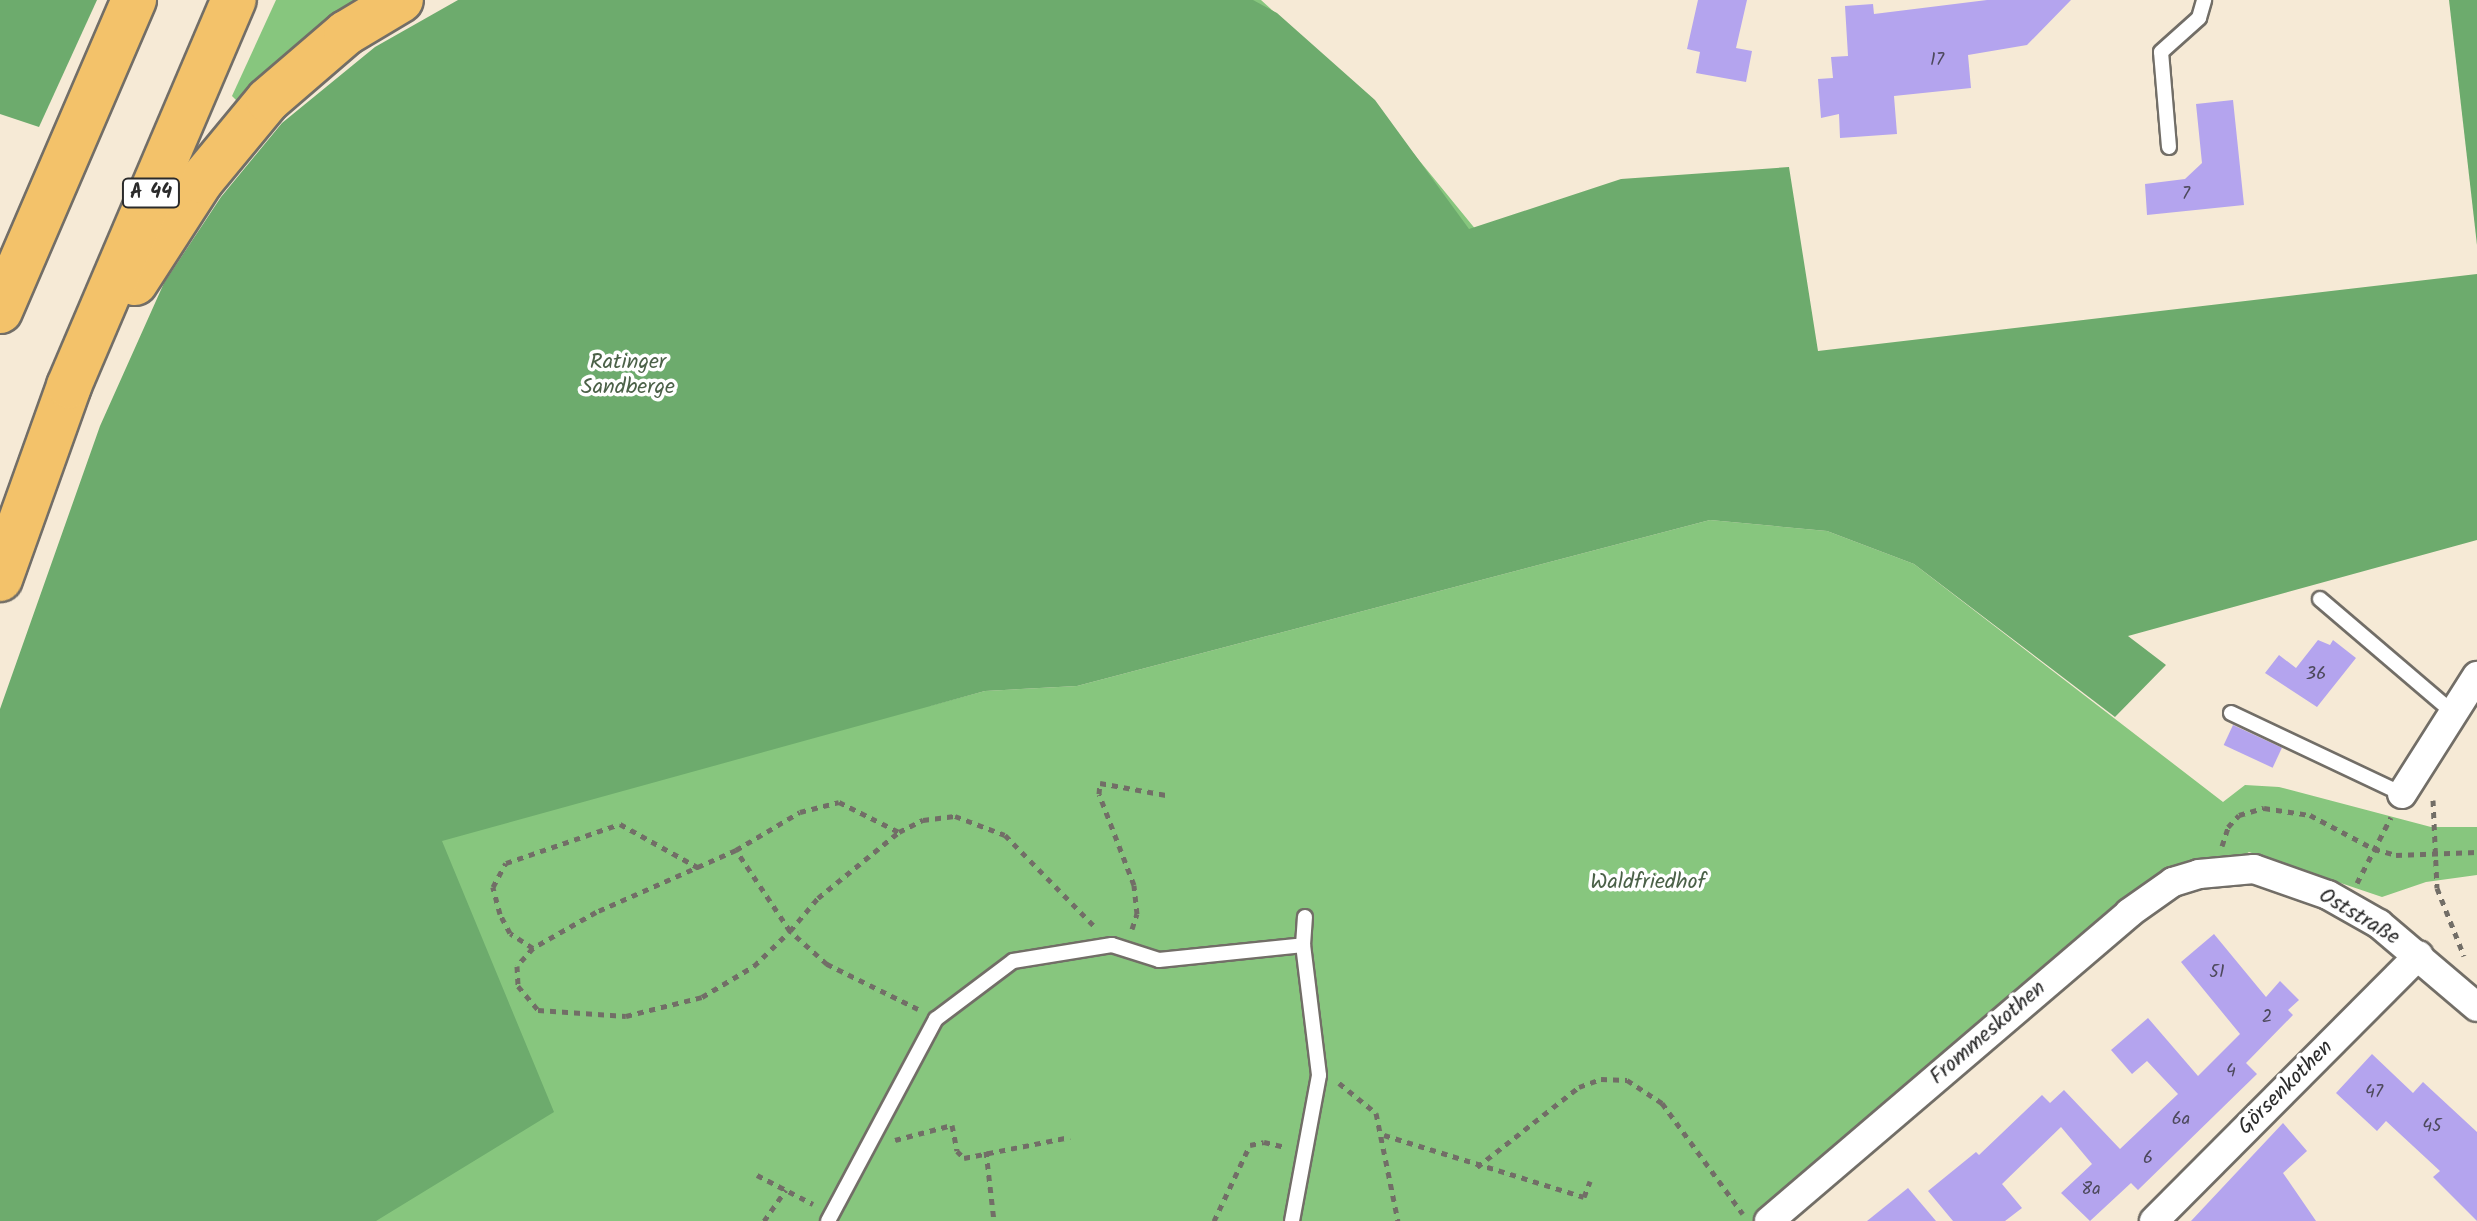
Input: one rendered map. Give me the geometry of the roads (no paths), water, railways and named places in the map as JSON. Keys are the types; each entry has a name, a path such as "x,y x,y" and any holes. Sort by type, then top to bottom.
{"highway":[{"path":"0,311 134,0"},
{"name":"A 44","path":"0,579 69,386 234,0"},
{"path":"69,386 201,181 268,100 346,33 401,0"}],"street":[{"path":"2402,794 2451,711 2477,676"},
{"name":"Oststraße","path":"2221,869 2284,878 2346,905 2419,955 2477,1007"},
{"name":"Frommeskothen","path":"1769,1221 2129,913 2173,882 2221,869"},
{"name":"Görsenkothen","path":"2154,1221 2419,955"}],"lane":[{"path":"2169,147 2161,52 2199,18 2204,0"},
{"path":"2320,599 2451,711"},
{"path":"2231,713 2402,794"},
{"path":"1292,1221 1306,1159 1319,1075 1303,945 1305,917"},
{"path":"830,1217 874,1129 936,1019 1013,961 1112,945 1159,960 1303,945"}],"park label":[{"name":"Ratinger Sandberge","path":"628,374"},
{"name":"Waldfriedhof","path":"1648,883"}]}
